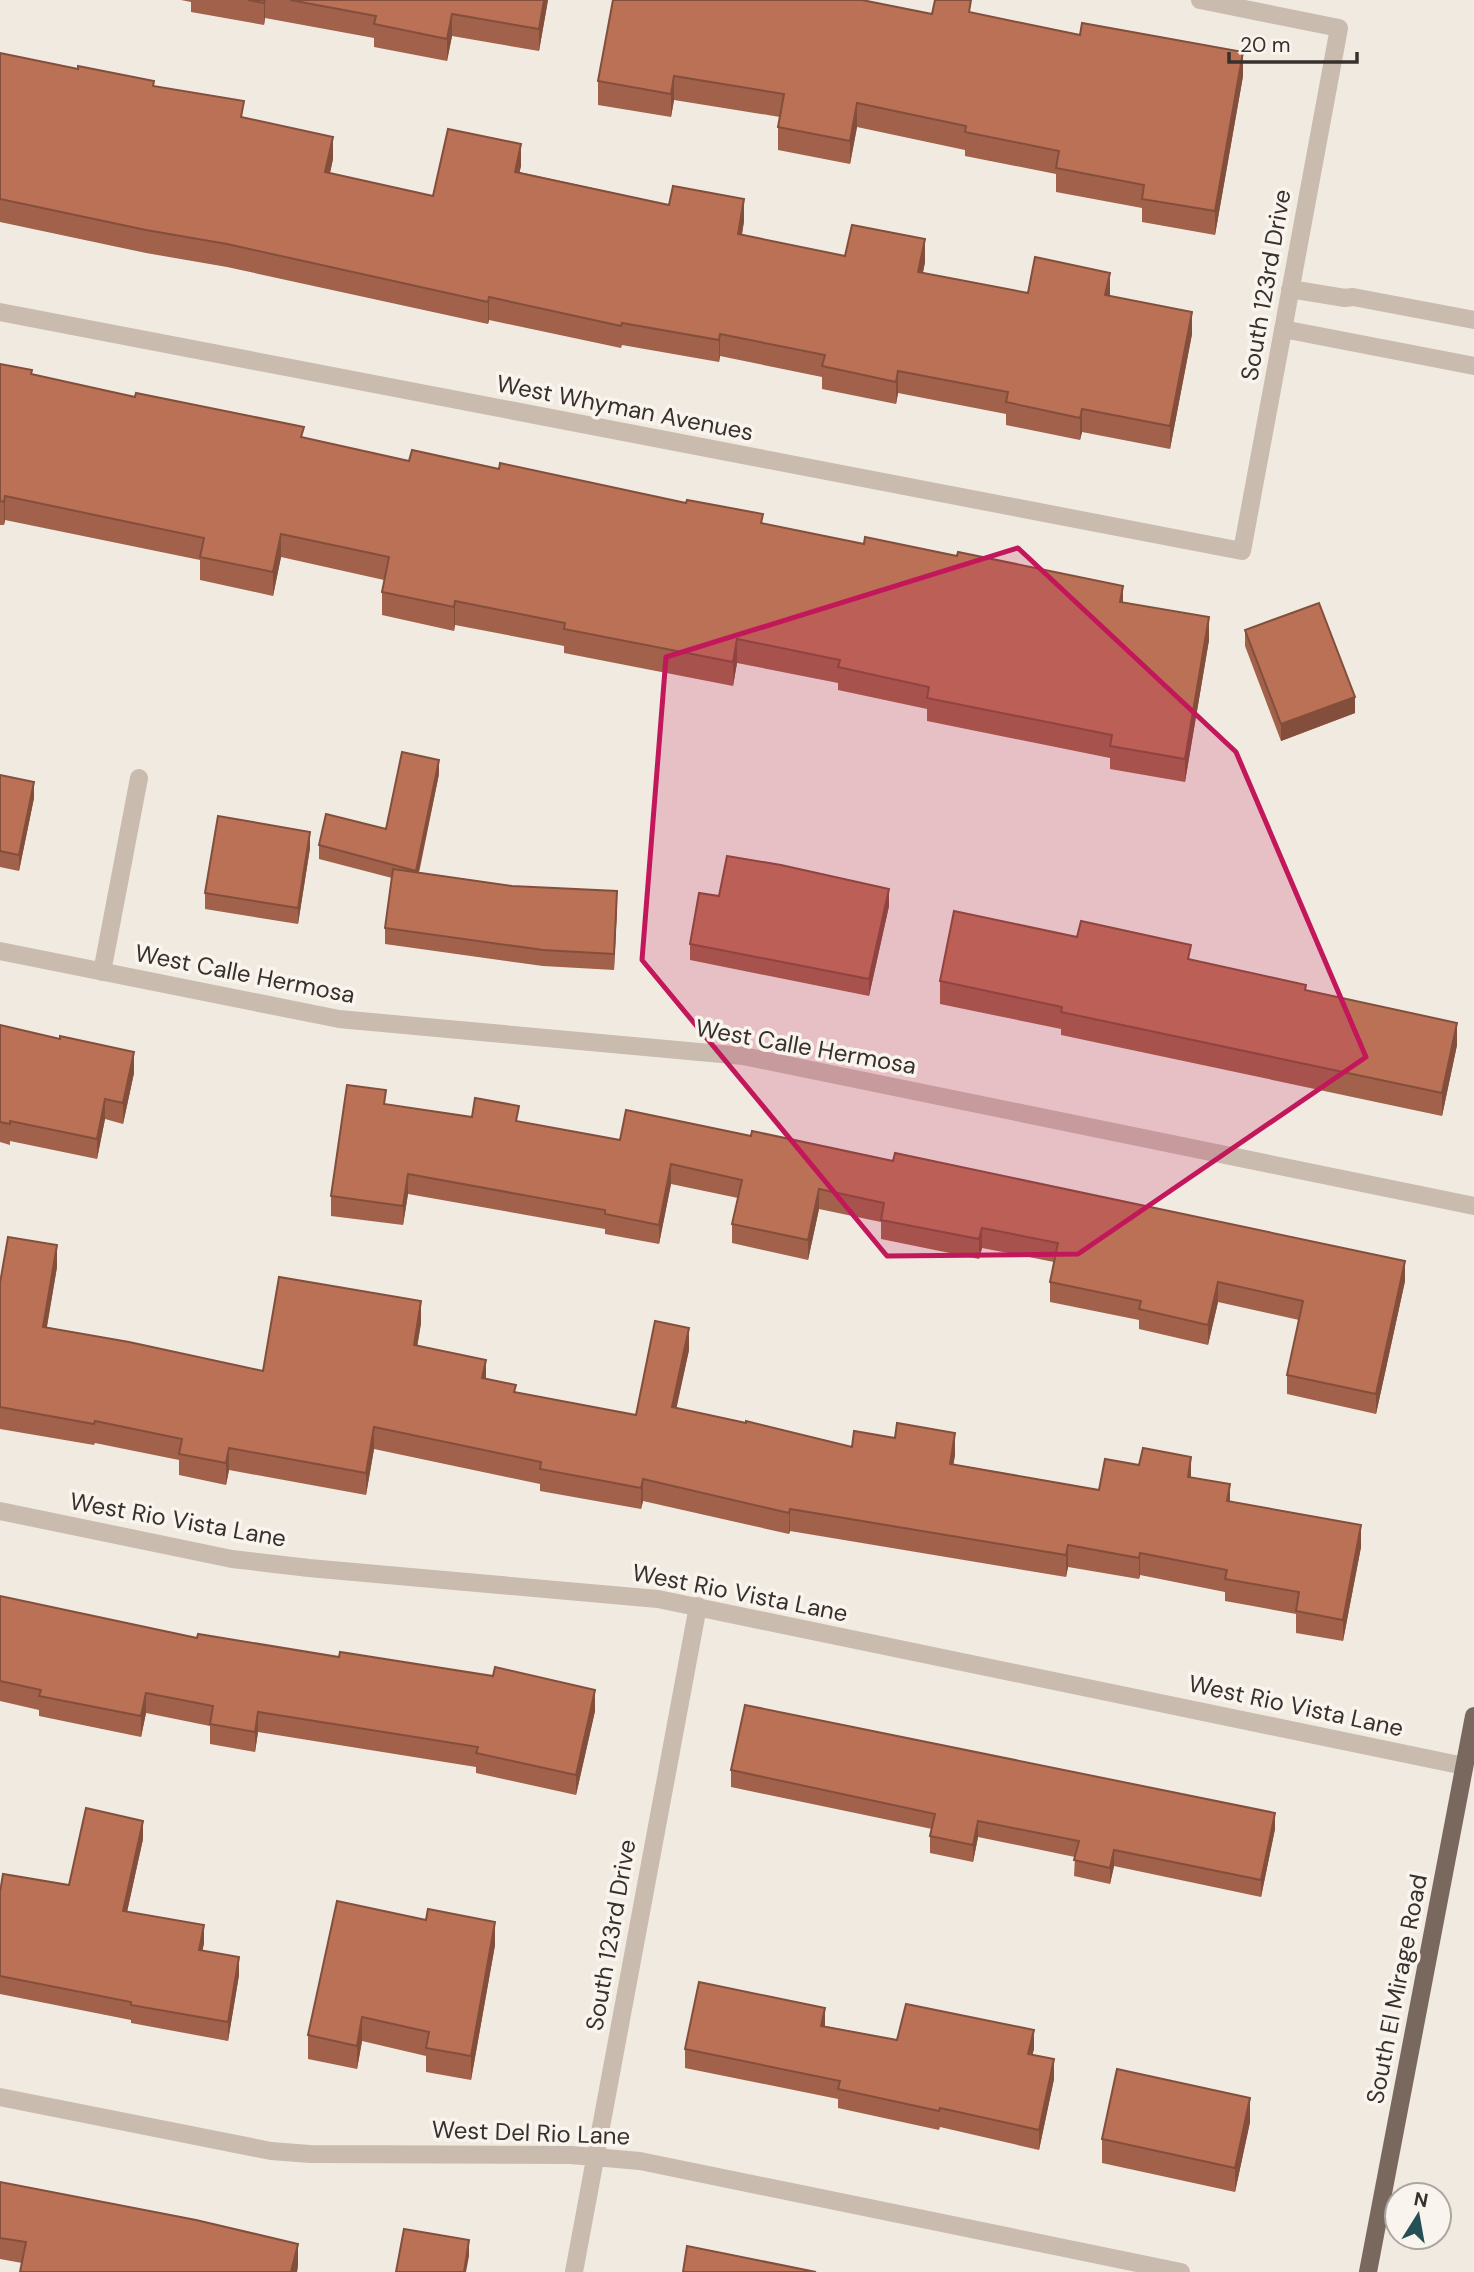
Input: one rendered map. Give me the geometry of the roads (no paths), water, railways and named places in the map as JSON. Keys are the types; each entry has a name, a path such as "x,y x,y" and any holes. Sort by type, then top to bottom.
{"main road":[{"name":"South El Mirage Road","path":"1368,2272 1474,1716"}],"street":[{"name":"South 123rd Drive","path":"1200,0 1339,28 1242,551"},
{"path":"1290,289 1353,297 1474,320"},
{"name":"West Whyman Avenues","path":"0,312 1242,551"},
{"path":"1283,329 1474,366"},
{"path":"102,972 139,778"},
{"name":"West Calle Hermosa","path":"0,951 305,1013 362,1022 743,1056 1474,1206"},
{"name":"West Rio Vista Lane","path":"0,1511 232,1559 616,1594 698,1606 1464,1766"},
{"name":"South 123rd Drive","path":"574,2272 698,1606"},
{"name":"West Del Rio Lane","path":"0,2097 271,2151 310,2154 596,2156 640,2161 1181,2272"}]}
